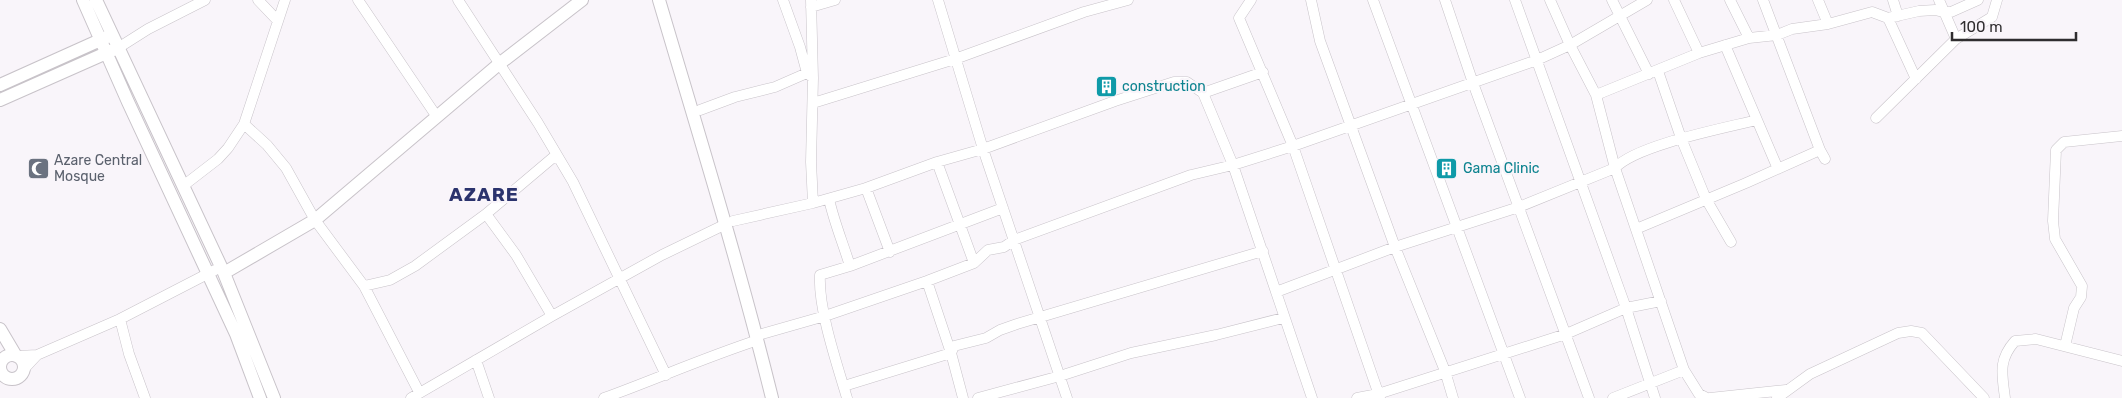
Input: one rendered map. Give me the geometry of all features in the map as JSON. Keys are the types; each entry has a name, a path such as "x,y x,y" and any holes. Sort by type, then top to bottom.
{"main road":[{"path":"83,0 99,7"},
{"path":"223,270 315,220 499,64 582,0"},
{"path":"659,0 730,222"},
{"path":"667,0 700,110 760,337 779,398"},
{"path":"99,7 112,51 207,273 236,334 260,398"},
{"path":"80,48 99,7"},
{"path":"0,85 107,37"},
{"path":"0,100 112,51"},
{"path":"112,51 183,186 223,270 274,398"},
{"path":"0,330 22,361 24,369 22,374 16,378 3,373"},
{"path":"0,330 3,373"},
{"path":"760,337 772,398"},
{"path":"3,373 8,355 17,356"}],"street":[{"path":"112,51 148,29 204,0"},
{"path":"258,0 278,21"},
{"path":"183,186 218,159 244,124 285,0"},
{"path":"358,0 437,117"},
{"path":"458,0 573,182 666,376"},
{"path":"782,0 810,76"},
{"path":"813,203 811,162 813,104 810,76 811,3 835,0"},
{"path":"938,0 983,149 1067,398"},
{"path":"813,104 956,59 1084,12 1128,0"},
{"path":"1311,0 1320,41 1395,247 1446,371 1452,398"},
{"path":"1373,0 1520,398"},
{"path":"1445,0 1473,83 1589,398"},
{"path":"1515,0 1626,308 1655,398"},
{"path":"1550,0 1570,45 1596,95 1615,168 1684,370 1699,394 1708,398 1787,390"},
{"path":"1612,0 1653,72 1706,199 1731,242"},
{"path":"604,398 666,376 760,337 927,281 974,263 988,250 1004,248 1014,240 1191,175 1233,165 1293,146 1537,60 1570,45 1620,14 1647,0"},
{"path":"1674,0 1699,53"},
{"path":"1730,0 1749,38"},
{"path":"1763,0 1820,150 1826,159"},
{"path":"1818,0 1828,24"},
{"path":"1893,0 1893,17 1916,79"},
{"path":"1939,0 1956,40"},
{"path":"1596,95 1699,53 1749,38 1777,35 1792,29 1828,24 1872,12 1893,17 1935,10 1950,12 1978,0"},
{"path":"1876,118 1956,40 1992,17 1997,0"},
{"path":"1248,1 1239,18 1293,146 1379,396"},
{"path":"1725,45 1778,169"},
{"path":"1203,92 1263,72"},
{"path":"700,110 726,100 810,76"},
{"path":"244,124 267,145 286,168 315,220 364,286 415,395 662,255 730,222 813,203 866,188 1174,82 1187,82 1203,92 1233,165 1312,398"},
{"path":"1276,292 1395,247 1519,207 1615,168 1621,161 1681,138 1757,120"},
{"path":"2065,346 2074,308 2081,297 2082,286 2055,239 2053,221 2056,150 2064,142 2122,136"},
{"path":"1636,229 1820,150"},
{"path":"364,286 390,280 415,266 486,214 556,155"},
{"path":"937,162 974,263"},
{"path":"866,188 890,252"},
{"path":"829,199 837,224 838,234 850,266"},
{"path":"847,398 825,316 819,286 820,275 890,252 1003,208"},
{"path":"486,214 516,255 552,316"},
{"path":"844,386 951,353 954,346 986,338 1000,330 1263,252"},
{"path":"17,356 37,355 120,319 207,273 223,270"},
{"path":"927,281 951,353 962,398"},
{"path":"1357,398 1379,396 1446,371 1566,334 1626,308 1661,301"},
{"path":"978,398 1060,376 1131,353 1216,336 1284,318"},
{"path":"120,319 129,354 145,398"},
{"path":"1777,398 1810,374 1898,333 1910,331 1922,333 1984,398"},
{"path":"2005,398 2002,371 2005,352 2015,341 2036,339 2122,361"},
{"path":"24,369 37,355"},
{"path":"476,360 489,398"},
{"path":"1613,398 1684,370"}],"place":[{"name":"construction","path":"1106,86"},
{"name":"Azare Central Mosque","path":"38,168"},
{"name":"Gama Clinic","path":"1447,168"}],"district":[{"name":"AZARE","path":"484,194"}]}
